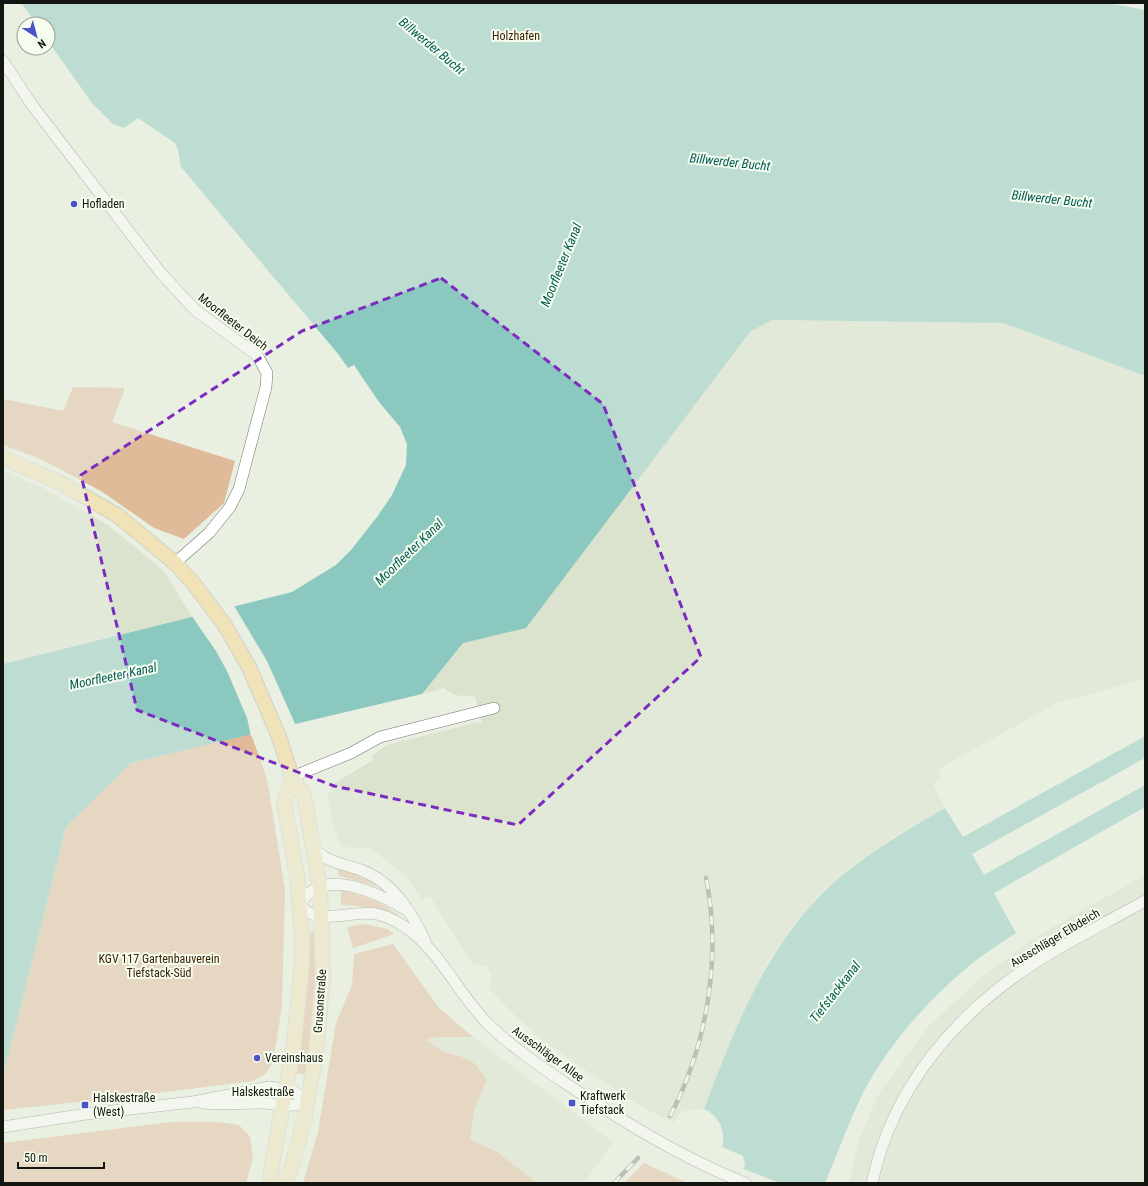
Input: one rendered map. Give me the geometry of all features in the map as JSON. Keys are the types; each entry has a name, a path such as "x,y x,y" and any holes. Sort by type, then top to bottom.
{"main road":[{"name":"Grusonstraße","path":"3,458 59,482 117,516 174,563 193,583 224,624 249,667 270,712 292,777 304,796 320,887 322,917 321,1006 316,1053 308,1102 291,1170 284,1183"},
{"name":"Grusonstraße","path":"270,1183 298,1011 302,964 297,870 284,802 292,777"}],"street":[{"name":"Moorfleeter Deich","path":"3,62 32,105 160,272 195,310 257,355 265,366 267,373 266,387 239,489 218,524 174,563"},
{"path":"292,777 351,754 380,737 494,708"},
{"path":"314,849 326,858 362,871 380,880 390,887 407,910"},
{"name":"Ausschläger Allee","path":"320,887 335,884 356,888 386,899 407,910 428,947 472,1007 488,1024 519,1052 601,1107 642,1132 740,1181"},
{"path":"320,887 308,894 300,904 310,914 322,917"},
{"name":"Ausschläger Elbdeich","path":"872,1183 880,1151 898,1106 913,1081 939,1045 965,1018 1008,981 1042,958 1145,901"},
{"name":"Ausschläger Allee","path":"322,917 353,913 377,914 396,922 411,931 428,947"},
{"name":"Halskestraße","path":"3,1127 86,1114 193,1102 269,1087 286,1088 308,1102"},
{"name":"Halskestraße","path":"193,1102 224,1105 260,1103 283,1106 294,1106 308,1102"}],"highlighted area":[{"path":"441,278 603,404 701,657 518,825 334,786 137,710 81,475 302,331"}],"shaded area":[{"name":"Kraftwerk Tiefstack","path":"772,320 1003,323 1145,376 1145,679 1057,703 938,769 942,778 933,784 945,808 891,839 853,867 821,894 797,921 771,957 751,996 704,1109 683,1111 673,1123 639,1105 579,1066 540,1038 508,1009 489,988 492,974 486,966 472,964 430,896 422,900 406,876 370,848 341,847 331,818 328,796 332,785 373,760 372,755 387,745 478,722 482,723 475,697 454,695 444,688 422,694 463,643 526,627 750,332"},
{"path":"3,471 45,489 108,525 164,571 192,617 3,664"},
{"path":"1145,875 1145,1183 849,1183 858,1142 878,1095 928,1027 979,979 1037,936"},
{"path":"438,1037 473,1037 613,1142 584,1183 537,1183 497,1152 469,1139 474,1110 487,1080 460,1056 444,1052 425,1040"}],"green space":[{"path":"73,387 125,388 112,422 235,461 224,503 184,539 154,528 101,491 41,459 3,445 3,399 63,411"},
{"name":"KGV 117 Gartenbauverein Tiefstack-Süd","path":"251,734 267,779 285,889 282,1006 273,1063 265,1074 253,1081 126,1097 3,1110 3,1076 66,827 131,763"},
{"path":"337,869 355,874 381,887 339,876"},
{"path":"341,890 375,901 390,909 405,921 374,909 341,905"},
{"path":"364,924 387,929 394,934 353,948 347,927"},
{"path":"311,930 316,931 315,967 312,1021 305,1075 297,1073 308,982"},
{"path":"393,944 440,1009 473,1037 438,1037 426,1040 444,1052 460,1056 474,1063 487,1080 474,1110 470,1139 497,1152 537,1183 303,1183 318,1132 336,1023 352,985 354,954"},
{"path":"171,1122 217,1122 239,1125 250,1137 253,1158 246,1183 3,1183 3,1143"},
{"path":"644,1163 687,1183 624,1183"}],"water":[{"path":"21,3 1108,3 1145,10 1145,376 1003,323 772,320 750,332 526,628 463,643 422,694 131,763 66,827 3,1076 3,664 292,592 336,565 351,550 377,517 392,495 406,465 407,444 400,427 379,402 354,365 348,368 339,355 181,167 178,150 175,143 138,118 124,128 113,124 92,103 56,52 56,16 31,16"},
{"name":"Tiefstackkanal","path":"1145,736 1145,758 972,854 984,875 1145,785 1145,807 994,893 1016,933 980,957 954,979 924,1008 897,1040 885,1056 864,1091 848,1125 825,1183 735,1183 741,1168 744,1169 745,1165 743,1156 722,1147 723,1135 720,1124 714,1116 704,1109 738,1023 766,968 782,942 821,895 835,882 880,847 945,808 963,837"}],"pier":[{"path":"233,604 267,661 296,726 251,736 247,718 227,671 216,651 191,615"},
{"path":"741,1168 780,1183 735,1183"}],"railway":[{"path":"670,1116 683,1089 693,1060 702,1031 708,1000 712,939 711,908 706,878"},
{"path":"614,1183 638,1158"}],"place":[{"name":"Hofladen","path":"74,204"},
{"name":"Vereinshaus","path":"257,1058"},
{"name":"Kraftwerk Tiefstack","path":"572,1103"},
{"name":"Halskestraße (West)","path":"85,1105"}],"park label":[{"name":"Holzhafen","path":"516,36"}],"water label":[{"name":"Billwerder Bucht","path":"432,46"},
{"name":"Billwerder Bucht","path":"730,162"},
{"name":"Billwerder Bucht","path":"1052,199"},
{"name":"Moorfleeter Kanal","path":"561,265"},
{"name":"Moorfleeter Kanal","path":"409,552"},
{"name":"Moorfleeter Kanal","path":"113,676"}]}
